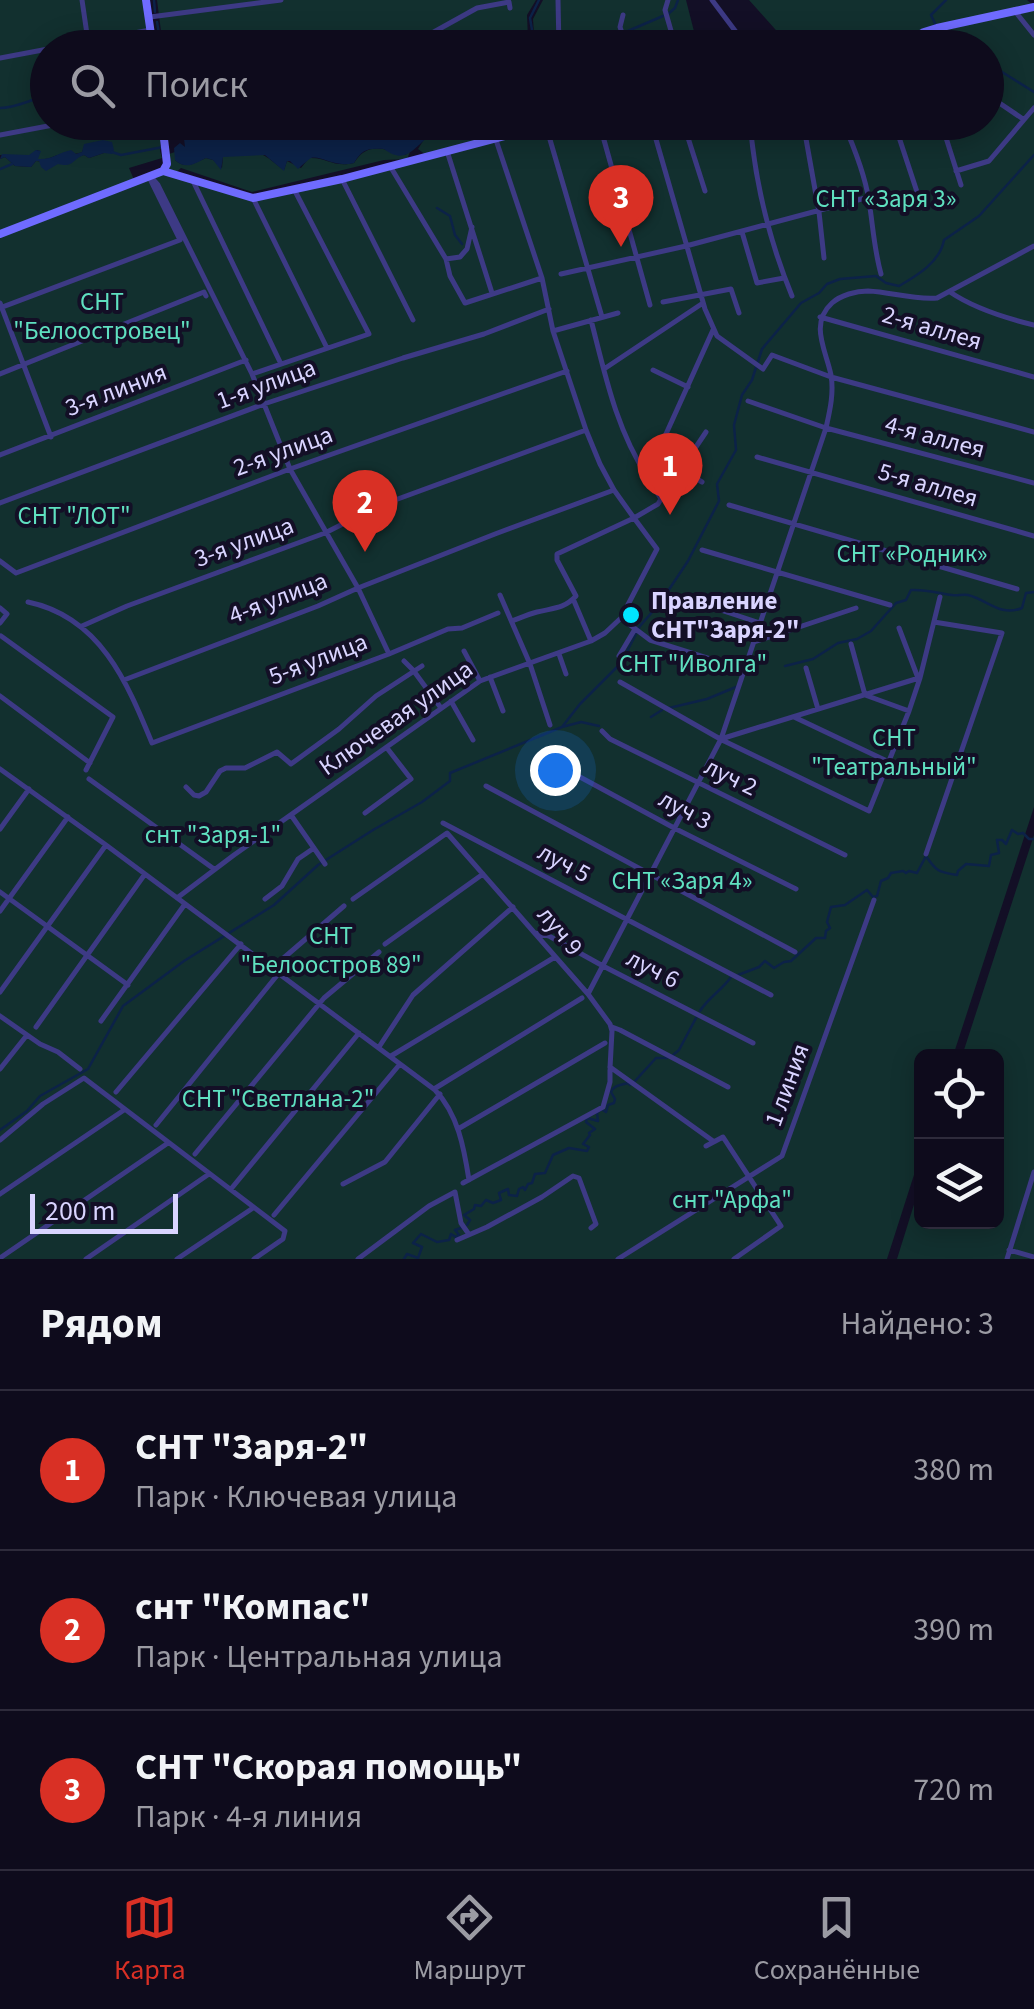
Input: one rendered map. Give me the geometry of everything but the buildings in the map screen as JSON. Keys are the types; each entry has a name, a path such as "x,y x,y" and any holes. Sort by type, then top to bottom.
{"street":[{"path":"82,0 86,30"},
{"path":"146,0 150,30"},
{"path":"148,17 281,0"},
{"path":"558,0 559,30"},
{"path":"712,0 734,30"},
{"path":"437,30 491,3 509,2 510,8"},
{"path":"665,2 672,30"},
{"path":"930,30 1034,7"},
{"path":"1014,10 1034,36"},
{"path":"621,30 623,16"},
{"path":"0,58 30,52"},
{"path":"1004,106 1022,119"},
{"path":"956,170 989,161 1034,108"},
{"path":"0,135 30,129"},
{"path":"0,234 163,170 167,164 164,140"},
{"path":"163,170 252,198 492,140"},
{"path":"496,140 586,430 614,490 634,518"},
{"path":"550,140 602,317"},
{"path":"604,140 650,305"},
{"path":"656,140 713,330 757,365 763,368 772,354 831,377 1034,432"},
{"path":"689,140 705,192"},
{"path":"752,140 757,185 792,296"},
{"path":"805,140 824,258"},
{"path":"851,140 869,197 881,274"},
{"path":"900,140 920,201"},
{"path":"947,140 961,184"},
{"path":"447,151 492,294"},
{"path":"390,166 446,259 450,276 465,302 542,278"},
{"path":"51,437 1,306 180,240 149,176"},
{"path":"149,176 159,186 246,360 290,468 358,588 390,654"},
{"path":"192,178 281,364"},
{"path":"342,179 413,320"},
{"path":"252,374 369,334 295,190"},
{"path":"561,274 686,246 869,197"},
{"path":"252,198 327,348"},
{"path":"446,259 460,257 472,226"},
{"path":"742,231 757,284 784,278"},
{"path":"434,1088 585,996 676,829 721,739 826,428 832,398 831,377 820,317 836,299 866,291 937,298 1034,246"},
{"path":"466,249 482,259"},
{"path":"663,302 731,288 739,313"},
{"path":"950,292 967,303 1034,325"},
{"path":"0,374 205,294"},
{"path":"604,369 703,304"},
{"name":"1-я улица","path":"0,503 264,404 484,334 549,309"},
{"path":"554,330 618,313"},
{"name":"2-я аллея","path":"820,317 1034,377"},
{"path":"591,320 624,434 661,498"},
{"path":"647,476 713,330"},
{"name":"3-я линия","path":"0,456 246,360"},
{"path":"653,370 688,387"},
{"name":"2-я улица","path":"0,561 16,573 290,468 567,371"},
{"name":"4-я аллея","path":"748,400 826,428 1034,484"},
{"name":"3-я улица","path":"82,626 326,533 376,506 586,430"},
{"path":"590,642 574,601 576,596 557,554 658,504 706,432"},
{"path":"757,456 811,472"},
{"path":"682,470 702,482"},
{"name":"5-я аллея","path":"811,472 1034,536"},
{"name":"4-я улица","path":"124,680 614,490"},
{"path":"729,505 1018,589"},
{"name":"Ключевая улица","path":"176,898 480,681 606,633 622,618 656,549 634,518"},
{"path":"702,550 890,605"},
{"path":"500,596 530,664 550,726"},
{"path":"678,596 760,623"},
{"path":"620,682 721,739 869,812 909,710 940,597"},
{"path":"512,621 535,612 557,610 574,601"},
{"path":"28,602 41,604 82,626 105,650 124,680"},
{"path":"0,608 7,614 0,624"},
{"path":"754,642 856,608"},
{"name":"5-я улица","path":"124,680 152,742 498,613"},
{"path":"622,618 655,642 745,670"},
{"path":"926,854 1002,633 934,622"},
{"path":"900,628 919,678"},
{"path":"619,656 636,630"},
{"path":"0,696 88,766 113,717 1,636"},
{"path":"851,644 865,695"},
{"path":"464,651 480,681"},
{"path":"559,654 566,674"},
{"path":"404,661 441,708"},
{"path":"186,787 199,796 220,771 244,768 277,752 291,764 376,696 422,666"},
{"path":"806,668 818,709"},
{"path":"490,676 503,712"},
{"path":"721,739 919,678"},
{"path":"865,695 909,710"},
{"path":"451,702 473,740"},
{"path":"794,717 889,762"},
{"name":"луч 2","path":"602,732 698,784 845,855"},
{"path":"365,812 411,780 386,748"},
{"name":"луч 3","path":"556,764 796,890"},
{"path":"0,769 434,1088 458,1129 466,1182 603,1106 610,1082 612,1028 728,1087"},
{"path":"90,779 214,869"},
{"path":"486,786 794,952"},
{"path":"0,829 29,789"},
{"path":"291,815 323,862"},
{"path":"0,912 68,817"},
{"name":"луч 5","path":"444,823 771,995"},
{"name":"луч 9","path":"352,899 447,833 612,1028"},
{"path":"0,992 106,845"},
{"path":"265,898 282,886 298,859 314,848"},
{"path":"36,1027 145,874"},
{"path":"385,944 484,874"},
{"path":"0,892 127,984"},
{"name":"1 линия","path":"618,1259 782,1156 874,900"},
{"path":"101,1020 185,904"},
{"path":"272,968 344,906"},
{"path":"379,1047 413,995 513,907"},
{"name":"луч 6","path":"535,933 549,936 753,1043"},
{"path":"116,1092 241,944"},
{"path":"195,1154 319,1003 379,952"},
{"path":"391,1056 555,957"},
{"path":"156,1124 279,974"},
{"path":"0,1016 80,1069"},
{"path":"232,1188 360,1033"},
{"path":"0,1069 27,1035"},
{"path":"458,1129 605,1043"},
{"path":"274,1215 400,1063"},
{"path":"610,1068 714,1142"},
{"path":"0,1140 84,1078 285,1231 285,1236 254,1259"},
{"path":"343,1184 385,1162 440,1094"},
{"path":"0,1194 124,1110"},
{"path":"706,1146 723,1137 781,1226 734,1259"},
{"path":"0,1258 168,1143"},
{"path":"1007,1259 1031,1194 1034,1172"},
{"path":"86,1259 209,1174"},
{"path":"457,1240 542,1197 573,1176 579,1178 596,1224 591,1228"},
{"path":"358,1259 429,1206 455,1192 461,1223 469,1234"},
{"path":"176,1259 254,1207"},
{"path":"1009,1250 1034,1257"}],"green space":[{"path":"0,0 146,0 150,30 30,30 30,140 161,140 162,158 129,168 135,182 163,172 169,154 175,152 175,160 183,165 206,158 222,168 223,156 260,154 284,170 287,161 301,168 309,158 354,163 370,149 405,155 410,152 407,159 384,160 252,192 181,168 175,173 254,198 426,155 418,149 424,140 1004,140 1004,30 776,30 749,0 1027,0 1034,6 1034,807 955,1049 914,1049 914,1175 887,1259 0,1259 0,159 5,157 15,166 31,167 36,161 58,164 104,153 85,144 82,152 75,154 36,159 40,151 37,150 30,155 0,155"},
{"path":"157,0 536,0 527,15 528,30 161,30"},
{"path":"543,0 686,0 694,30 534,30 533,19"},
{"path":"1034,835 1034,1259 897,1259 914,1204 914,1229 1004,1229 1004,1049 964,1049"}],"water":[{"path":"184,140 425,140 403,155 370,149 354,163 311,158 298,169 287,161 284,171 265,155 223,157 221,170 206,158 183,165 175,160 174,148 180,143 185,147"},
{"path":"112,142 112,154 89,158 84,155 46,171 39,161 31,167 15,166 5,157 0,159 2,154 29,155 36,150 41,151 38,159 71,150 76,154 82,152 84,144"}],"waterway":[{"path":"154,0 155,12"},
{"path":"532,30 530,18 539,0"},
{"path":"668,14 678,0"},
{"path":"938,30 931,15 946,0"},
{"path":"630,30 663,16"},
{"path":"157,22 158,30"},
{"path":"1004,73 1034,92"},
{"path":"0,108 30,102"},
{"path":"112,152 121,155 163,147"},
{"path":"0,1130 27,1111 40,1096 88,1069 123,1006 184,961 274,905 318,865 422,802 450,781 450,773 562,727 621,663 640,626 688,561 719,501 717,484 736,450 734,425 742,395 752,380 762,349 801,303 827,284 876,276 899,286 921,272 938,255 944,240 979,216 1034,155"},
{"path":"0,169 12,164"},
{"path":"437,208 450,216 462,244"},
{"path":"785,666 813,659 838,643 871,631 896,603 906,600 911,590 968,595 1007,610 1022,608 1026,593 1034,592"},
{"path":"669,708 736,687"},
{"path":"651,717 662,710"},
{"path":"562,727 581,722 599,726"},
{"path":"738,975 765,961 774,968 791,961 816,938 825,938 830,928 827,922 831,907 845,905 867,890 877,896 881,881 891,873 917,873 926,856 938,870 957,875 966,864 989,866 991,855 999,853 997,840 1006,844 1012,830 1034,839"},
{"path":"700,1011 731,977"},
{"path":"673,1055 696,1018"},
{"path":"635,1081 656,1058 667,1058"},
{"path":"467,1225 470,1220 464,1215 475,1205 501,1200 499,1193 508,1189 509,1195 517,1196 519,1189 525,1190 532,1183 535,1174 545,1173 553,1155 569,1148 587,1151 589,1147 583,1144 595,1129 586,1122 587,1118 598,1121 597,1113 601,1109 606,1112 608,1105 614,1103 612,1090 630,1085"},
{"path":"404,1259 407,1254 418,1258 422,1247 413,1243 421,1234 437,1242 449,1240 451,1234 456,1237 459,1235 455,1230 461,1228"}],"place":[{"name":"СНТ \"Скорая помощь\"","path":"621,247"},
{"name":"СНТ \"Заря-2\"","path":"670,515"},
{"name":"снт \"Компас\"","path":"365,552"},
{"name":"Правление СНТ\"Заря-2\"","path":"631,615"}],"park label":[{"name":"СНТ «Заря 3»","path":"886,199"},
{"name":"СНТ \"Белоостровец\"","path":"102,316"},
{"name":"СНТ \"ЛОТ\"","path":"74,516"},
{"name":"СНТ «Родник»","path":"912,554"},
{"name":"СНТ \"Иволга\"","path":"693,664"},
{"name":"СНТ \"Театральный\"","path":"894,752"},
{"name":"снт \"Заря-1\"","path":"213,835"},
{"name":"СНТ «Заря 4»","path":"682,881"},
{"name":"СНТ \"Белоостров 89\"","path":"331,950"},
{"name":"СНТ \"Светлана-2\"","path":"278,1099"},
{"name":"снт \"Арфа\"","path":"732,1200"}]}
